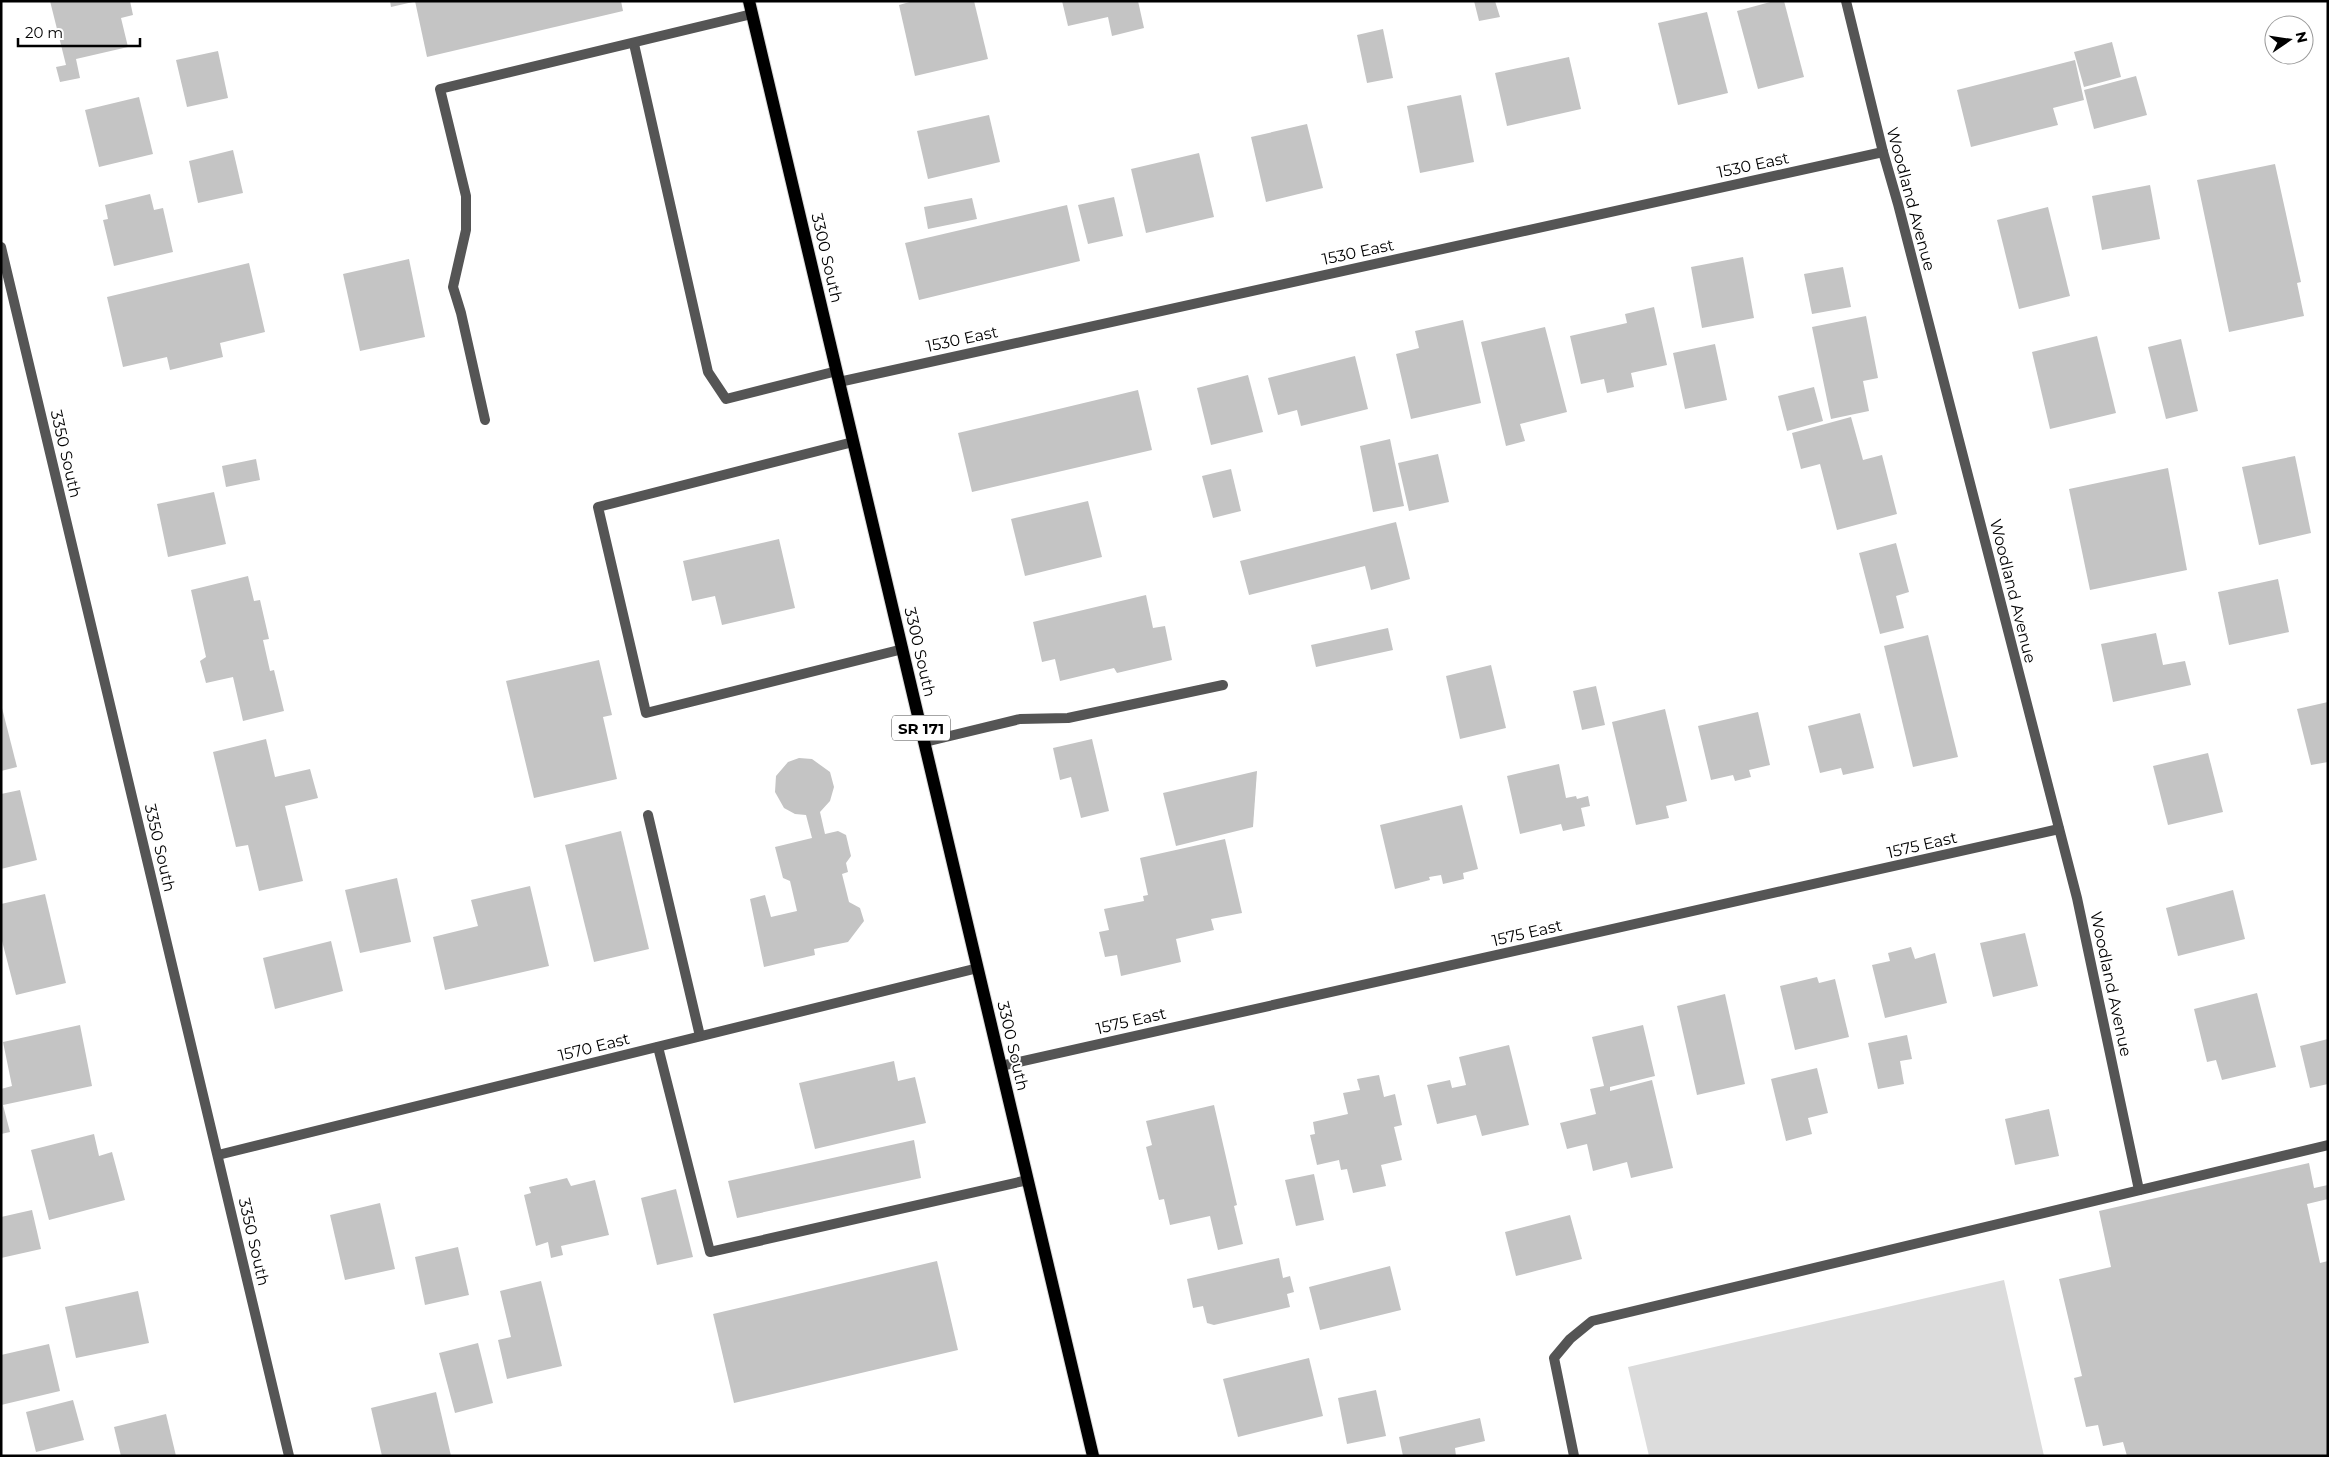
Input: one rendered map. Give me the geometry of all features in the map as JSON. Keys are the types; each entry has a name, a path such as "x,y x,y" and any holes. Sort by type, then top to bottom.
{"main road":[{"name":"3300 South","path":"750,8 1093,1456"}],"street":[{"name":"Woodland Avenue","path":"1846,1 1883,152 2079,908 2139,1190"},
{"path":"485,420 453,287 466,230 466,196 440,89 634,44 750,8"},
{"name":"1530 East","path":"634,44 708,372 726,399 1883,152"},
{"name":"3350 South","path":"1,247 289,1456"},
{"path":"853,442 598,507 646,713 903,650"},
{"path":"925,742 1020,719 1068,718 1223,685"},
{"path":"648,815 700,1036"},
{"name":"1575 East","path":"1001,1066 2059,829"},
{"name":"1570 East","path":"218,1155 978,968"},
{"path":"658,1047 710,1252 1028,1180"},
{"path":"1574,1456 1554,1358 1570,1339 1592,1321 2328,1145"}],"shaded area":[{"path":"2004,1280 2044,1456 1649,1456 1628,1367"}],"building":[{"path":"50,1 130,1 133,15 121,18 128,47 76,59 80,78 60,82 56,67 66,65"},
{"path":"390,1 413,1 413,2 391,7"},
{"path":"415,1 621,1 623,11 427,57"},
{"path":"913,1 974,1 988,59 915,76 899,5"},
{"path":"1062,1 1138,1 1144,28 1112,36 1108,17 1068,26"},
{"path":"1474,1 1495,1 1500,17 1479,21"},
{"path":"1774,1 1784,1 1804,77 1758,89 1737,11"},
{"path":"1707,12 1728,93 1678,105 1658,23"},
{"path":"1383,29 1393,78 1367,83 1357,35"},
{"path":"2112,42 2121,77 2084,87 2074,52"},
{"path":"218,51 228,98 187,107 176,60"},
{"path":"1569,57 1581,109 1507,126 1495,73"},
{"path":"2075,60 2084,100 2053,108 2058,125 1971,147 1957,90"},
{"path":"2136,76 2147,115 2094,129 2084,90"},
{"path":"1461,95 1474,162 1420,173 1407,106"},
{"path":"139,97 153,154 99,167 85,110"},
{"path":"989,115 1000,162 928,179 917,131"},
{"path":"1307,124 1323,188 1266,202 1251,137"},
{"path":"233,150 243,193 198,203 189,161"},
{"path":"1199,153 1214,217 1146,233 1131,169"},
{"path":"2275,164 2301,282 2297,283 2304,316 2229,332 2197,180"},
{"path":"2150,185 2160,239 2102,250 2092,196"},
{"path":"150,194 154,210 163,208 173,252 114,266 103,220 108,219 105,205"},
{"path":"1114,197 1123,236 1088,244 1078,205"},
{"path":"972,198 977,219 928,229 924,207"},
{"path":"1067,205 1080,261 919,300 905,243"},
{"path":"2048,207 2070,296 2019,309 1997,220"},
{"path":"1743,257 1754,318 1702,328 1691,267"},
{"path":"409,259 425,337 360,351 343,274"},
{"path":"249,263 265,332 220,343 223,357 170,370 167,357 123,367 107,297"},
{"path":"1843,267 1851,307 1812,314 1804,274"},
{"path":"1654,307 1667,365 1631,373 1634,387 1607,393 1604,379 1581,384 1570,336 1627,323 1625,314"},
{"path":"1866,316 1878,378 1863,381 1869,411 1831,419 1812,327"},
{"path":"1463,320 1481,403 1411,419 1396,354 1419,348 1415,331"},
{"path":"1545,327 1567,412 1520,424 1525,441 1506,446 1481,342"},
{"path":"2097,336 2116,413 2050,429 2032,352"},
{"path":"2181,339 2198,411 2166,419 2148,347"},
{"path":"1715,344 1727,400 1685,409 1673,353"},
{"path":"1355,356 1368,409 1301,426 1297,410 1278,415 1268,378"},
{"path":"1248,375 1263,432 1211,445 1197,388"},
{"path":"1814,387 1823,421 1787,431 1778,396"},
{"path":"1138,390 1152,450 972,492 958,433"},
{"path":"1851,417 1863,460 1882,455 1897,514 1837,530 1820,464 1801,469 1792,433"},
{"path":"1390,439 1404,506 1373,512 1360,446"},
{"path":"1438,454 1449,502 1409,511 1398,463"},
{"path":"2295,456 2311,533 2259,545 2242,467"},
{"path":"256,459 260,480 226,487 222,466"},
{"path":"2168,468 2187,570 2090,590 2069,489"},
{"path":"1231,469 1241,511 1213,518 1202,476"},
{"path":"214,492 226,544 168,557 157,504"},
{"path":"1088,501 1102,557 1025,576 1011,519"},
{"path":"1396,522 1410,579 1371,590 1365,566 1249,595 1240,561"},
{"path":"779,539 795,608 722,625 715,596 692,601 683,561"},
{"path":"1896,543 1909,592 1896,596 1904,628 1880,634 1859,553"},
{"path":"248,576 254,601 260,600 269,639 263,640 270,671 274,670 284,711 243,721 233,677 206,683 200,661 206,657 191,590"},
{"path":"2278,579 2289,632 2229,645 2218,592"},
{"path":"1146,595 1153,628 1165,626 1172,660 1117,673 1114,668 1060,681 1055,659 1042,662 1033,622"},
{"path":"1388,628 1393,650 1316,667 1311,645"},
{"path":"2156,633 2163,665 2185,661 2191,685 2113,702 2101,644"},
{"path":"1928,635 1958,757 1913,767 1884,646"},
{"path":"599,660 612,715 603,717 617,779 534,798 506,681"},
{"path":"1491,665 1506,728 1460,739 1446,676"},
{"path":"1596,686 1605,725 1582,730 1573,691"},
{"path":"2328,702 2328,762 2311,765 2297,709"},
{"path":"1,704 17,767 1,771"},
{"path":"1665,709 1687,801 1666,806 1669,818 1636,825 1612,722"},
{"path":"1758,712 1770,765 1749,770 1751,777 1735,781 1733,775 1711,780 1698,726"},
{"path":"1860,713 1874,768 1843,775 1841,768 1820,773 1808,726"},
{"path":"266,739 275,777 310,769 318,798 285,806 303,881 259,891 248,845 236,847 213,752"},
{"path":"1092,739 1109,811 1081,818 1071,777 1060,780 1053,748"},
{"path":"2208,753 2223,812 2168,825 2153,766"},
{"path":"799,758 812,759 830,772 834,787 830,801 820,812 825,834 838,831 846,835 851,856 846,863 848,872 842,874 849,902 860,908 864,921 848,942 814,949 815,955 764,967 750,899 765,895 771,917 797,911 790,881 783,878 775,847 812,838 806,815 795,814 784,808 775,792 776,776 788,762"},
{"path":"1559,764 1566,798 1576,796 1577,799 1588,796 1590,806 1581,808 1585,826 1563,831 1561,824 1520,834 1507,776"},
{"path":"1257,771 1253,827 1176,846 1163,793"},
{"path":"20,790 37,860 1,869 1,794"},
{"path":"1462,805 1478,869 1463,873 1464,879 1443,884 1441,875 1429,877 1430,880 1395,889 1380,825"},
{"path":"621,831 649,949 594,962 565,845"},
{"path":"1225,839 1242,913 1211,919 1214,930 1176,939 1181,962 1121,976 1117,955 1105,957 1099,932 1109,930 1104,909 1144,901 1143,896 1148,895 1140,858"},
{"path":"397,878 411,942 360,953 345,890"},
{"path":"530,886 549,966 445,990 433,937 478,926 471,900"},
{"path":"2233,890 2245,939 2178,956 2166,908"},
{"path":"45,894 66,983 16,995 1,937 1,904"},
{"path":"2025,933 2038,986 1993,997 1980,943"},
{"path":"331,941 343,991 275,1009 263,958"},
{"path":"1911,947 1915,959 1935,953 1947,1003 1885,1018 1872,965 1890,961 1888,953"},
{"path":"1817,977 1819,983 1835,979 1849,1037 1795,1050 1780,986"},
{"path":"2257,993 2276,1067 2222,1080 2216,1060 2207,1062 2194,1009"},
{"path":"1725,994 1745,1084 1697,1095 1677,1006"},
{"path":"80,1025 92,1086 3,1105 10,1132 1,1134 1,1089 12,1086 3,1042"},
{"path":"1643,1025 1655,1076 1610,1087 1610,1091 1652,1080 1673,1168 1631,1178 1627,1162 1593,1171 1587,1144 1567,1149 1560,1123 1596,1114 1590,1089 1604,1086 1592,1037"},
{"path":"1907,1035 1912,1059 1900,1061 1904,1084 1878,1089 1868,1043"},
{"path":"2328,1039 2328,1084 2310,1088 2300,1046"},
{"path":"1509,1045 1529,1125 1482,1136 1476,1115 1437,1124 1427,1085 1450,1080 1452,1088 1466,1085 1459,1057"},
{"path":"894,1061 898,1081 915,1077 926,1123 815,1149 799,1083"},
{"path":"1817,1068 1828,1113 1808,1118 1812,1134 1786,1141 1771,1079"},
{"path":"1379,1075 1384,1097 1395,1094 1402,1125 1394,1127 1402,1160 1381,1165 1386,1186 1353,1193 1347,1169 1341,1170 1339,1160 1317,1165 1310,1135 1315,1134 1313,1122 1348,1114 1343,1093 1360,1090 1357,1079"},
{"path":"1214,1105 1237,1205 1234,1206 1243,1244 1218,1250 1210,1216 1170,1225 1164,1199 1159,1200 1146,1147 1152,1145 1146,1121"},
{"path":"2049,1109 2059,1156 2015,1165 2005,1119"},
{"path":"94,1134 99,1156 112,1152 125,1200 49,1220 31,1150"},
{"path":"914,1140 921,1178 737,1218 728,1181"},
{"path":"2309,1163 2314,1188 2328,1185 2328,1199 2307,1204 2320,1263 2328,1261 2328,1456 2127,1456 2123,1442 2103,1446 2098,1425 2086,1427 2074,1378 2082,1376 2059,1279 2111,1267 2099,1211"},
{"path":"1314,1174 1324,1220 1296,1226 1285,1180"},
{"path":"567,1178 571,1186 595,1180 609,1235 561,1246 563,1255 551,1258 548,1242 536,1246 524,1195 531,1193 529,1187"},
{"path":"676,1189 693,1257 657,1265 641,1198"},
{"path":"380,1203 395,1269 345,1280 330,1215"},
{"path":"32,1210 41,1249 1,1258 1,1217"},
{"path":"1570,1215 1582,1259 1516,1276 1505,1232"},
{"path":"458,1247 469,1295 425,1305 415,1257"},
{"path":"1279,1258 1283,1278 1290,1276 1294,1292 1287,1294 1290,1307 1214,1325 1207,1323 1203,1306 1193,1308 1187,1279"},
{"path":"937,1261 958,1350 734,1403 713,1314"},
{"path":"1390,1266 1401,1310 1320,1330 1309,1287"},
{"path":"541,1281 562,1366 507,1379 498,1340 511,1337 500,1291"},
{"path":"138,1291 149,1343 76,1358 65,1307"},
{"path":"478,1343 493,1403 455,1413 439,1353"},
{"path":"49,1344 60,1391 1,1405 1,1355"},
{"path":"1309,1358 1323,1416 1238,1437 1223,1379"},
{"path":"1376,1390 1386,1436 1347,1444 1338,1398"},
{"path":"436,1392 451,1456 382,1456 371,1408"},
{"path":"73,1400 84,1440 36,1452 26,1412"},
{"path":"166,1414 176,1456 121,1456 114,1427"},
{"path":"1480,1418 1485,1441 1455,1448 1456,1456 1403,1456 1399,1437"}]}
